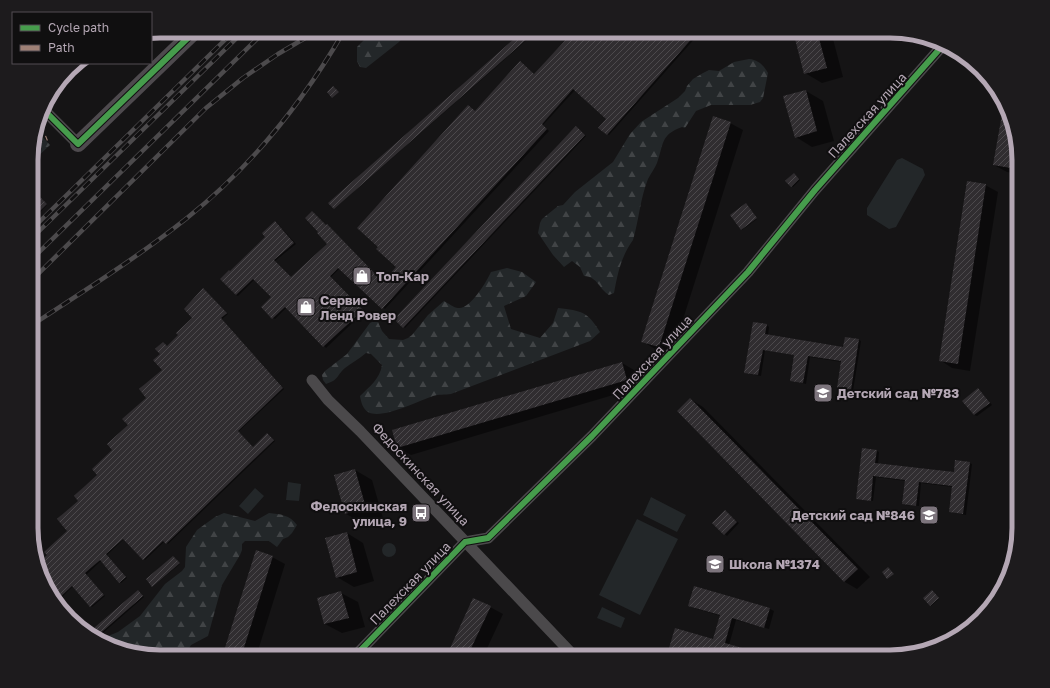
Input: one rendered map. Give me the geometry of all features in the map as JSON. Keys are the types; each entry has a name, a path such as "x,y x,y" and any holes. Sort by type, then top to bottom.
{"street":[{"path":"47,113 78,144 188,38"},
{"name":"Палехская улица","path":"361,650 465,542 488,538 641,386 748,272 815,190 940,49"},
{"name":"Федоскинская улица","path":"312,380 328,400 360,431 568,650"}],"green space":[{"path":"366,38 402,38 366,68 360,67 357,61 357,47"},
{"path":"749,59 760,63 768,73 763,98 760,102 750,105 711,105 696,111 685,128 682,127 675,130 666,137 657,163 645,187 633,240 620,265 614,293 609,295 606,293 595,281 584,276 580,267 572,261 564,267 553,255 538,233 542,219 558,206 563,205 575,192 613,162 630,134 641,122 678,98 693,79 709,70 719,71 734,62"},
{"path":"41,135 50,145 38,156"},
{"path":"902,158 923,169 925,175 896,227 889,229 867,215 867,208 897,160"},
{"path":"507,268 522,272 536,282 526,296 504,306 511,329 540,338 553,323 558,308 583,313 591,320 600,332 590,341 451,394 435,395 400,409 382,414 374,414 366,411 362,405 360,396 374,382 381,370 382,365 371,354 366,353 350,364 333,381 326,384 323,380 322,375 325,371 347,354 370,323 374,321 378,322 382,331 389,339 403,340 408,338 428,315 444,301 456,308 463,307 473,300 478,294 491,272"},
{"path":"288,482 301,484 299,501 286,500"},
{"path":"255,488 264,496 248,514 239,506"},
{"path":"651,497 686,515 677,532 643,515"},
{"path":"224,513 255,521 269,513 288,517 297,525 292,533 283,539 277,547 269,541 245,541 242,544 240,555 222,585 208,636 191,645 188,650 144,649 121,644 106,637 118,632 140,616 165,584 182,571 185,567 186,547 197,530 215,517"},
{"path":"637,519 678,539 640,615 599,595"},
{"path":"386,543 392,543 396,547 396,553 392,557 386,557 382,553 382,547"},
{"path":"602,607 625,618 621,628 597,618"}],"building":[{"path":"515,38 528,38 334,209 328,203"},
{"path":"567,38 692,38 607,135 598,128 606,119 573,89 542,124 547,129 382,309 338,268 330,276 363,310 323,347 285,307 272,319 261,307 271,297 253,279 236,295 220,279 265,237 262,233 275,221 294,243 274,260 291,277 327,244 305,218 312,211 326,225 327,224 383,282 396,267 376,249 378,247 357,228 468,105 475,111 520,61 534,74"},
{"path":"795,38 819,38 827,68 804,74"},
{"path":"333,86 339,92 332,98 327,92"},
{"path":"806,90 817,131 795,138 783,96"},
{"path":"1002,113 1010,137 1012,163 1011,168 993,165"},
{"path":"713,116 731,122 659,347 641,342"},
{"path":"576,126 585,135 403,328 394,319"},
{"path":"794,173 799,179 791,187 785,181"},
{"path":"967,181 986,184 958,364 939,361"},
{"path":"38,195 47,204 38,213"},
{"path":"746,203 757,218 741,230 730,215"},
{"path":"203,288 227,313 221,318 283,388 238,431 253,447 267,433 274,440 166,544 163,541 143,560 123,539 106,554 126,577 119,583 100,560 85,573 104,595 90,607 72,586 60,597 54,589 42,560 47,555 44,552 67,531 57,519 78,501 74,496 97,475 92,469 112,450 107,444 128,425 122,419 146,398 139,389 162,370 153,360 160,354 155,349 163,342 167,346 178,335 176,333 192,318 184,309"},
{"path":"753,322 767,324 765,334 843,347 845,337 859,339 851,390 837,388 841,361 808,356 803,383 790,381 794,355 763,350 758,375 744,373"},
{"path":"622,362 627,380 397,448 392,430"},
{"path":"978,388 990,403 974,415 962,401"},
{"path":"690,398 858,569 844,582 677,411"},
{"path":"862,448 877,450 875,463 954,472 955,460 970,462 963,514 949,512 952,486 919,482 916,506 902,504 905,480 873,476 871,501 856,499"},
{"path":"355,469 366,508 345,514 334,475"},
{"path":"725,510 737,522 724,535 712,523"},
{"path":"347,532 357,572 336,578 325,538"},
{"path":"256,550 273,556 243,650 224,650"},
{"path":"173,556 180,563 152,587 146,579"},
{"path":"888,567 894,574 887,579 882,572"},
{"path":"694,586 770,608 764,628 732,618 725,643 750,650 675,650 669,648 675,628 713,639 720,615 688,606"},
{"path":"138,590 143,596 100,634 92,629"},
{"path":"932,590 939,598 930,606 923,598"},
{"path":"341,591 349,618 324,624 317,598"},
{"path":"473,598 491,606 470,650 449,650"}],"railway":[{"path":"38,223 227,38"},
{"path":"38,232 237,38"},
{"path":"38,253 258,38"},
{"path":"38,274 206,108 243,78 278,54 305,38"},
{"path":"38,321 111,273 187,218 233,177 254,155 293,108 340,38"}],"marked path":[{"path":"40,141 47,138"}],"cycle path":[{"path":"47,113 78,144 188,38"},
{"path":"361,650 465,542 488,538 592,436 748,272 815,190 940,49"}],"place":[{"name":"Топ-Кар","path":"362,276"},
{"name":"Сервис Ленд Ровер","path":"306,307"},
{"name":"Детский сад №783","path":"823,393"},
{"name":"Федоскинская улица, 9","path":"421,513"},
{"name":"Детский сад №846","path":"929,515"},
{"name":"Школа №1374","path":"715,564"}]}
